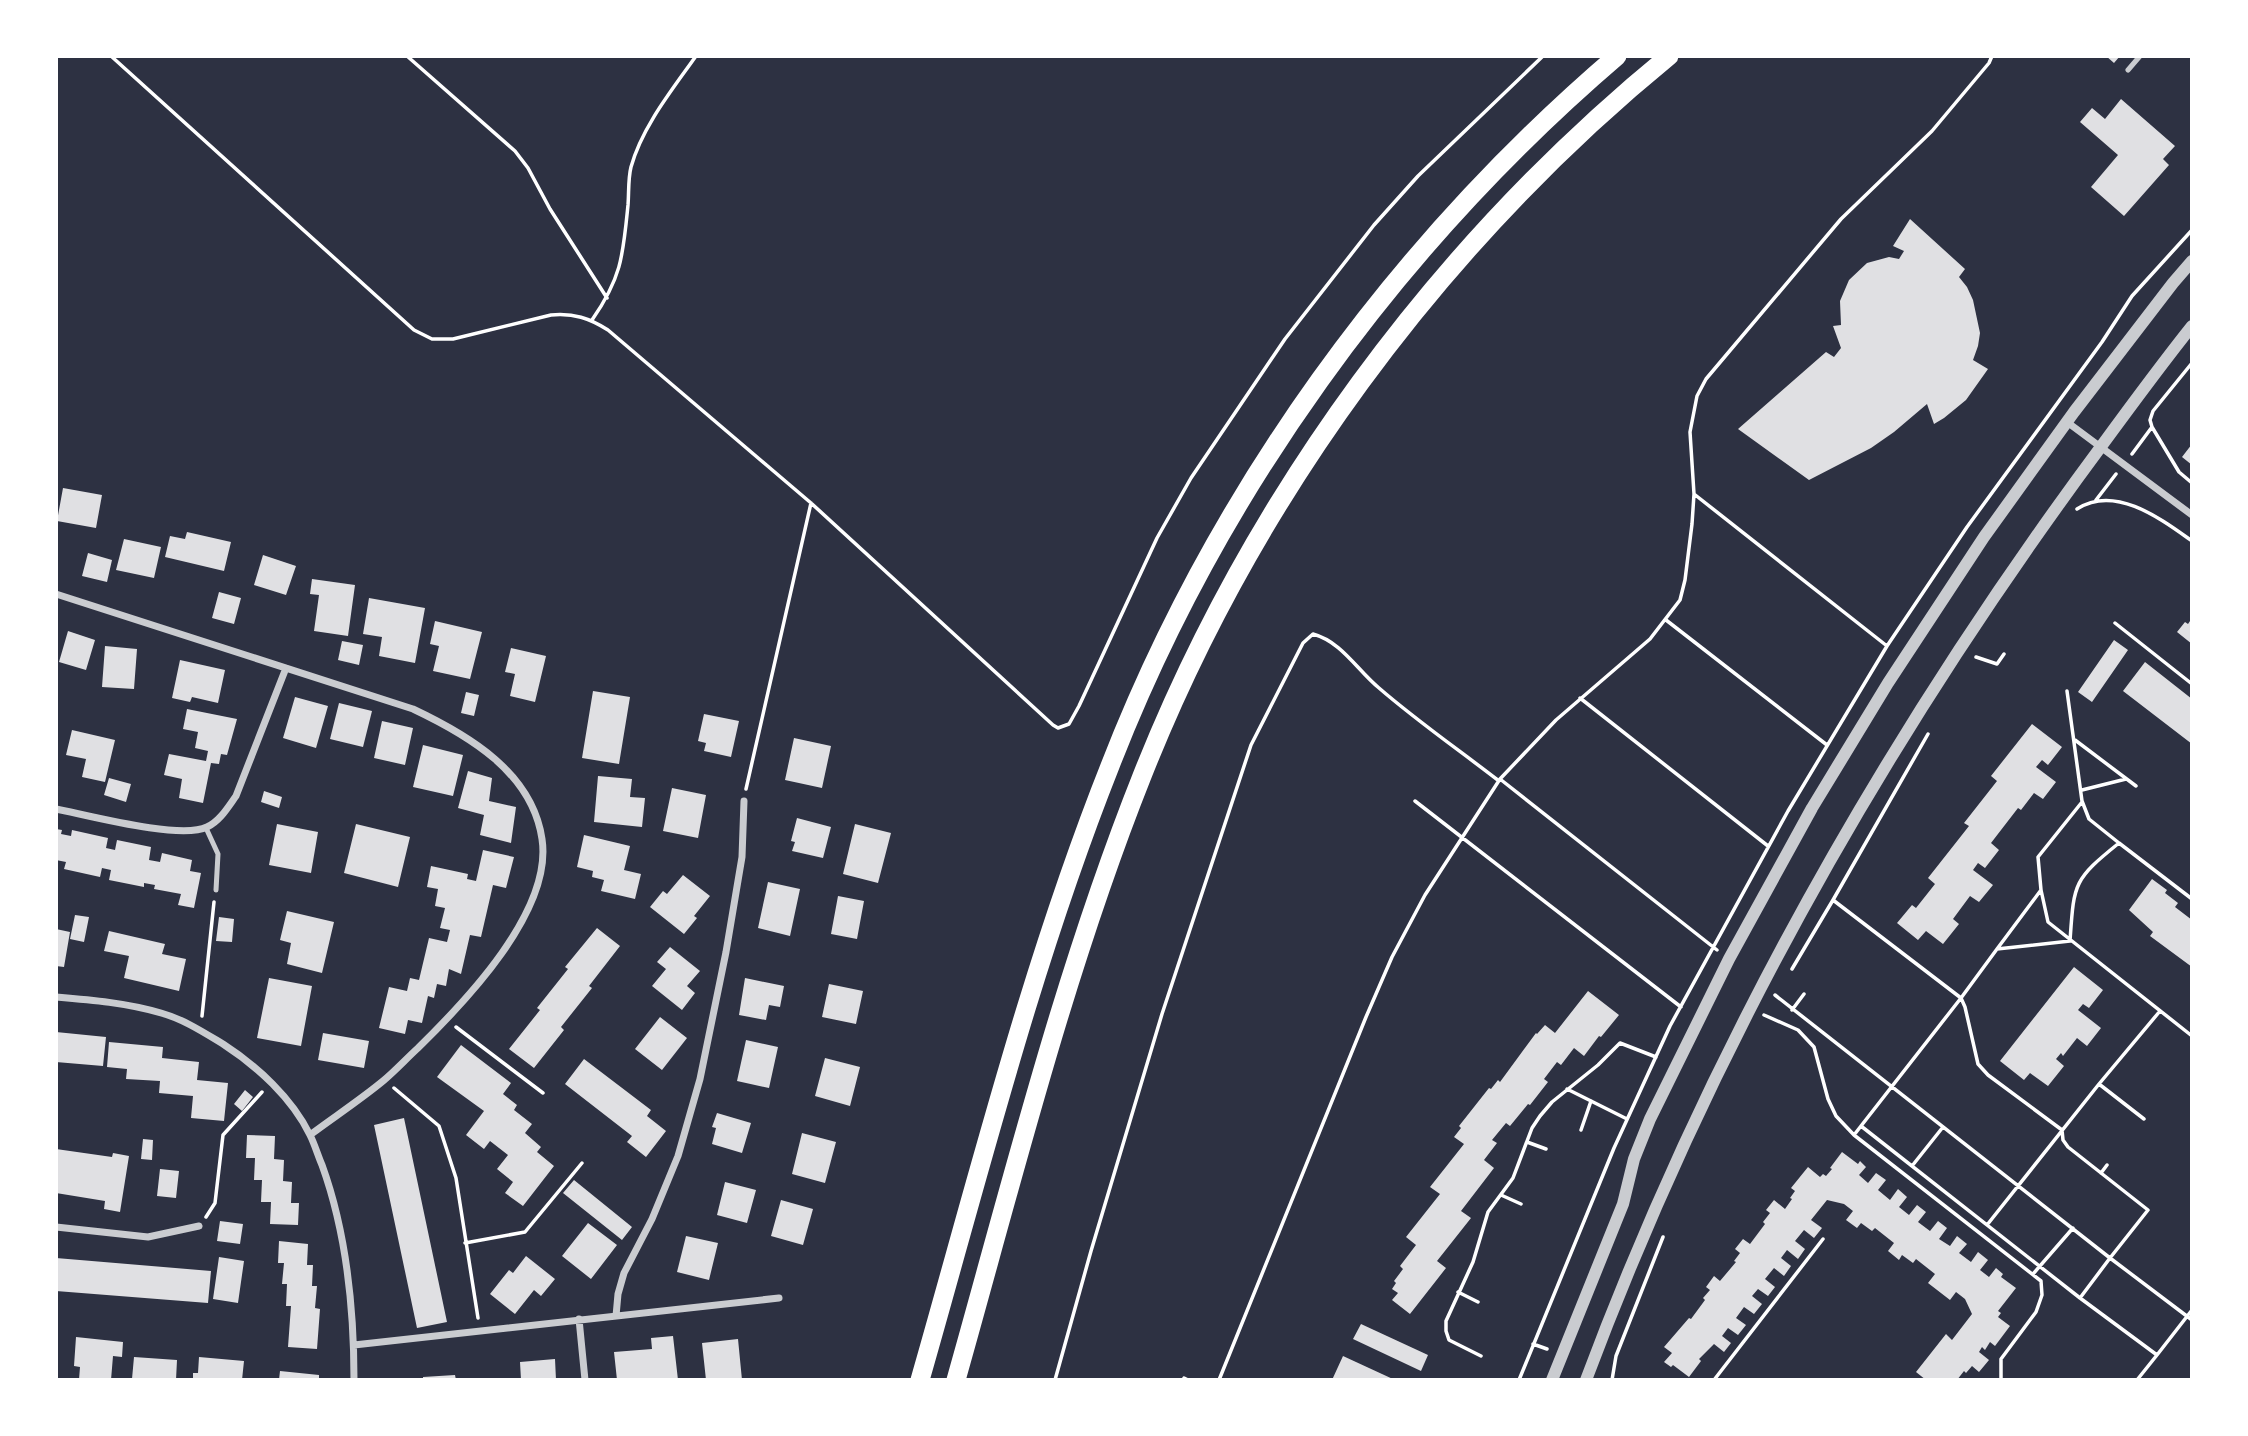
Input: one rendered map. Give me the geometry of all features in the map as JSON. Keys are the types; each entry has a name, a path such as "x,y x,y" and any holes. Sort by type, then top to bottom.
{"highway":[{"path":"920,1380 1051,927 1110,763 1165,640 1226,524 1292,421 1363,323 1459,207 1564,102 1617,56"},
{"path":"956,1380 1083,935 1142,774 1195,656 1255,543 1321,439 1441,279 1539,173 1669,56"}],"street":[{"path":"1552,1380 1623,1204 1634,1159 1643,1136 1729,959 1812,808 1888,683 1984,537 2103,373 2192,261"},
{"path":"1586,1380 1630,1269 1691,1133 1763,984 1888,760 2023,553 2192,326"},
{"path":"2067,422 2192,515"},
{"path":"56,594 413,709 452,727 476,743 519,785 533,811 542,840 541,868 532,901 517,931 492,968 446,1020 384,1080 310,1135"},
{"path":"56,809 159,828 184,831 206,828 224,814 236,796 286,668"},
{"path":"616,1316 624,1273 652,1219 678,1156 701,1079 742,857 744,801"},
{"path":"56,997 120,1003 164,1013 200,1030 252,1065 271,1083 310,1135 329,1185 341,1230 348,1277 354,1380"},
{"path":"56,1227 148,1237 200,1226"},
{"path":"354,1345 779,1298"},
{"path":"579,1319 585,1380"}],"lane":[{"path":"2128,70 2140,56"},
{"path":"206,828 218,854 216,890"}],"path":[{"path":"111,56 414,330 432,339 453,339 551,315 578,315 608,330 811,503 1053,725 1065,727 1079,706 1157,538 1191,478 1285,339 1374,225 1418,176 1544,56"},
{"path":"407,56 515,151 607,298"},
{"path":"592,320 617,277 622,255 631,168 650,125 696,56"},
{"path":"1219,1380 1392,957 1425,895 1499,780 1580,698 1650,639 1680,600 1694,494 1690,432 1697,396 1706,379 1841,219 1932,131 1992,56"},
{"path":"2088,361 2103,373"},
{"path":"2192,363 2153,411 2151,420 2152,427 2179,472 2192,483"},
{"path":"2136,398 2153,411"},
{"path":"2076,510 2096,500 2152,427"},
{"path":"1694,494 1887,646"},
{"path":"2096,500 2114,501 2160,518 2192,541"},
{"path":"744,801 811,503"},
{"path":"1666,620 1827,745"},
{"path":"2115,623 2192,684"},
{"path":"1055,1380 1162,1014 1251,745 1303,643 1313,634 1336,645 1379,688 1729,959"},
{"path":"1976,657 1997,664 2004,654"},
{"path":"2067,691 2082,801 2089,819 2192,899"},
{"path":"1580,698 1768,846"},
{"path":"1787,974 1833,900 1933,724"},
{"path":"2074,739 2136,786"},
{"path":"2082,790 2126,779"},
{"path":"1415,801 1681,1007"},
{"path":"2082,801 2038,857 2048,922 2192,1036"},
{"path":"2070,941 2072,902 2076,886 2089,869 2119,843"},
{"path":"200,1030 216,890"},
{"path":"1854,1135 2041,890"},
{"path":"1833,900 1961,998 1978,1064 1988,1075 2062,1130 2063,1140 2068,1147 2148,1210 2080,1298"},
{"path":"1997,949 2070,941"},
{"path":"1518,1380 1627,1119 1713,947"},
{"path":"1767,1003 1772,993 2192,1320"},
{"path":"1792,1010 1804,994"},
{"path":"1987,1225 2160,1011"},
{"path":"1762,1014 1798,1030 1814,1047 1828,1099 1836,1116 1854,1135 2041,1281 2042,1295 2036,1312 2001,1359 2001,1380"},
{"path":"446,1020 543,1093"},
{"path":"1481,1356 1449,1340 1446,1321 1473,1262 1488,1212 1513,1178 1540,1116 1620,1043 1656,1057"},
{"path":"384,1080 439,1126 456,1178 480,1331"},
{"path":"200,1226 215,1203 223,1135 271,1083"},
{"path":"2099,1084 2144,1119"},
{"path":"1567,1089 1627,1119"},
{"path":"1581,1130 1591,1101"},
{"path":"1861,1126 2157,1355"},
{"path":"1912,1166 1942,1127"},
{"path":"1527,1142 1545,1149"},
{"path":"465,1243 525,1232 582,1163"},
{"path":"2101,1173 2107,1165"},
{"path":"1500,1195 1521,1204"},
{"path":"2033,1275 2073,1228"},
{"path":"1612,1380 1616,1356 1667,1229"},
{"path":"1714,1380 1823,1239"},
{"path":"1458,1292 1478,1302"},
{"path":"2137,1380 2192,1310"}],"building":[{"path":"2106,56 2120,56 2114,63"},
{"path":"2121,99 2175,146 2163,159 2169,165 2124,216 2091,187 2118,155 2080,122 2092,108 2105,119"},
{"path":"1910,219 1965,269 1959,277 1973,300 1980,333 1973,360 1988,369 1966,400 1944,418 1934,424 1927,404 1871,448 1809,480 1738,429 1826,352 1834,357 1841,348 1833,326 1841,325 1840,301 1849,280 1867,263 1889,257 1899,259 1904,251 1893,246"},
{"path":"2192,444 2192,465 2182,457"},
{"path":"63,488 102,495 96,528 57,521"},
{"path":"187,532 231,542 224,571 165,557 170,536 185,539"},
{"path":"124,539 161,547 154,578 116,570"},
{"path":"88,553 112,560 107,582 82,576"},
{"path":"263,555 296,566 286,595 254,585"},
{"path":"312,579 355,585 348,636 314,631 319,595 310,594"},
{"path":"219,592 241,598 234,624 212,618"},
{"path":"369,598 425,608 415,663 379,656 382,637 363,634"},
{"path":"2192,618 2192,644 2177,632"},
{"path":"435,621 482,632 470,679 433,671 439,646 430,644"},
{"path":"68,631 95,640 86,670 59,662"},
{"path":"2114,640 2128,650 2092,702 2078,692"},
{"path":"342,641 363,645 359,665 338,660"},
{"path":"105,646 137,649 134,689 102,687"},
{"path":"511,648 546,656 535,702 510,696 515,674 505,672"},
{"path":"180,660 225,670 218,703 192,697 190,702 172,698"},
{"path":"2145,662 2192,699 2192,744 2123,691"},
{"path":"593,691 630,697 619,764 582,758"},
{"path":"466,692 479,695 474,716 461,713"},
{"path":"295,697 328,706 316,748 283,738"},
{"path":"339,703 372,711 363,747 330,739"},
{"path":"187,709 237,719 227,755 221,754 219,764 211,763 203,803 179,798 182,779 164,775 169,754 206,761 208,751 195,748 198,732 183,729"},
{"path":"704,714 739,721 731,757 704,751 706,743 698,741"},
{"path":"382,721 413,728 405,765 374,758"},
{"path":"2032,724 2062,747 2048,765 2042,760 2036,767 2056,782 2043,799 2034,793 2021,810 2018,808 1991,843 1999,850 1985,868 1978,863 1973,870 1993,885 1979,902 1970,896 1953,919 1959,924 1943,944 1926,931 1918,940 1897,923 1912,905 1916,908 1935,884 1928,878 1969,826 1964,823 1997,781 1991,776"},
{"path":"72,730 115,740 105,782 82,777 86,759 66,755"},
{"path":"794,738 831,746 822,788 785,780"},
{"path":"423,745 463,755 453,796 413,787"},
{"path":"468,771 492,778 489,801 516,807 511,843 480,835 484,815 458,808"},
{"path":"598,776 632,779 630,797 645,798 642,827 594,822"},
{"path":"109,778 131,784 126,802 104,795"},
{"path":"672,788 706,795 698,838 663,831"},
{"path":"264,791 282,797 279,808 261,802"},
{"path":"797,818 831,827 823,858 792,851 795,842 791,841"},
{"path":"277,824 318,832 311,873 269,865"},
{"path":"356,824 410,837 398,887 344,873"},
{"path":"855,824 891,833 878,883 843,874"},
{"path":"56,829 62,830 61,834 71,836 72,830 108,838 106,848 115,850 117,840 151,847 149,860 160,862 162,853 192,860 190,871 201,873 194,908 178,905 181,894 154,889 155,885 144,883 144,887 109,880 111,870 102,868 100,877 64,869 66,862 56,860"},
{"path":"584,835 630,846 624,870 641,874 635,899 601,891 604,880 592,877 593,871 577,867"},
{"path":"483,850 514,857 506,888 493,885 481,937 470,935 461,974 449,969 446,986 437,984 434,998 428,996 422,1023 408,1020 405,1034 379,1028 389,987 407,991 410,978 419,980 429,938 447,942 450,930 440,928 445,908 435,906 438,889 427,887 431,866 468,874 467,879 476,881"},
{"path":"683,875 710,896 684,934 650,907 663,891 667,894"},
{"path":"2152,879 2178,903 2175,907 2192,920 2192,967 2150,936 2153,932 2129,910"},
{"path":"768,882 800,889 790,936 758,928"},
{"path":"838,896 864,901 857,939 831,934"},
{"path":"287,911 334,922 322,973 287,964 291,943 280,940"},
{"path":"75,915 89,917 84,942 70,939"},
{"path":"219,917 234,919 232,942 216,941"},
{"path":"597,928 620,946 561,1027 564,1030 534,1068 509,1049 568,969 565,967"},
{"path":"56,929 70,932 64,967 56,966"},
{"path":"109,931 165,944 162,954 186,959 179,991 124,978 129,956 104,951"},
{"path":"670,947 700,971 687,986 695,993 682,1010 652,986 666,969 657,962"},
{"path":"2074,967 2103,990 2089,1008 2083,1004 2078,1010 2101,1028 2087,1046 2077,1038 2063,1056 2061,1053 2056,1059 2064,1066 2048,1086 2030,1073 2024,1080 2000,1061"},
{"path":"269,978 312,986 301,1046 257,1038"},
{"path":"745,978 784,986 780,1007 769,1005 766,1020 739,1015"},
{"path":"829,984 863,991 856,1024 822,1017"},
{"path":"1588,991 1619,1015 1584,1056 1574,1048 1561,1065 1557,1062 1544,1079 1548,1082 1530,1105 1528,1104 1510,1126 1506,1123 1492,1140 1497,1143 1484,1160 1494,1168 1461,1211 1471,1218 1437,1261 1446,1268 1410,1314 1392,1300 1398,1293 1392,1289 1396,1283 1394,1281 1403,1269 1400,1266 1416,1245 1406,1237 1440,1194 1430,1187 1464,1144 1454,1137 1461,1128 1459,1126 1489,1088 1498,1080 1500,1082 1536,1033 1545,1025 1555,1033"},
{"path":"660,1017 687,1038 662,1070 635,1049"},
{"path":"56,1032 106,1037 103,1066 56,1062"},
{"path":"323,1033 369,1041 364,1068 318,1060"},
{"path":"746,1040 778,1047 769,1088 737,1081"},
{"path":"109,1042 163,1047 162,1058 199,1062 197,1080 228,1083 224,1121 191,1118 193,1096 159,1093 160,1081 126,1079 127,1069 107,1067"},
{"path":"461,1045 511,1083 503,1094 517,1105 514,1110 532,1124 525,1133 541,1147 537,1152 554,1166 523,1206 505,1193 513,1182 497,1169 508,1155 490,1141 484,1149 466,1135 484,1111 437,1077"},
{"path":"825,1058 860,1067 850,1106 815,1096"},
{"path":"584,1059 651,1110 647,1116 666,1131 646,1157 627,1142 632,1136 565,1084"},
{"path":"245,1090 253,1097 242,1111 234,1104"},
{"path":"717,1113 751,1123 742,1153 712,1144 716,1128 712,1127"},
{"path":"404,1118 447,1322 417,1328 374,1125"},
{"path":"802,1133 836,1142 825,1183 792,1174"},
{"path":"247,1135 275,1136 274,1159 284,1160 283,1181 292,1182 291,1203 299,1203 298,1225 270,1224 271,1202 261,1202 262,1180 254,1180 255,1158 246,1158"},
{"path":"143,1139 153,1140 152,1160 141,1159"},
{"path":"56,1149 112,1157 113,1153 129,1156 120,1212 104,1209 105,1201 56,1193"},
{"path":"1842,1152 1866,1167 1859,1175 1868,1183 1876,1173 1886,1180 1878,1190 1890,1200 1898,1189 1907,1197 1899,1207 1909,1215 1917,1205 1926,1212 1918,1222 1930,1231 1938,1221 1947,1228 1939,1239 1950,1246 1957,1236 1967,1244 1959,1253 1971,1262 1978,1252 1988,1260 1980,1270 1989,1277 1996,1268 2003,1274 2001,1277 2016,1288 1998,1311 2001,1313 1998,1317 2010,1326 1995,1346 1990,1342 1985,1350 1982,1347 1979,1352 1989,1360 1979,1372 1972,1366 1957,1380 1926,1380 1916,1372 1946,1334 1952,1340 1972,1314 1965,1299 1956,1292 1950,1300 1928,1283 1935,1274 1916,1259 1913,1263 1902,1255 1899,1260 1888,1251 1894,1243 1875,1228 1872,1231 1861,1223 1857,1228 1846,1220 1853,1211 1844,1204 1827,1200 1811,1220 1822,1228 1814,1238 1804,1230 1795,1241 1805,1249 1798,1259 1787,1250 1781,1258 1791,1266 1784,1276 1774,1268 1765,1279 1775,1287 1768,1296 1758,1289 1752,1296 1762,1304 1754,1314 1744,1307 1736,1318 1746,1325 1738,1335 1728,1328 1722,1336 1731,1343 1724,1352 1714,1344 1699,1359 1701,1361 1689,1377 1664,1362 1672,1353 1664,1347 1705,1300 1703,1298 1710,1290 1706,1287 1714,1276 1720,1281 1736,1262 1734,1261 1740,1253 1735,1249 1743,1239 1750,1244 1765,1224 1763,1222 1770,1213 1766,1210 1774,1200 1785,1209 1795,1191 1791,1188 1808,1167 1820,1177 1823,1174 1826,1176"},
{"path":"160,1169 179,1171 176,1198 157,1196"},
{"path":"574,1180 632,1227 622,1240 563,1193"},
{"path":"725,1182 756,1190 747,1223 717,1215"},
{"path":"781,1200 813,1209 803,1245 771,1236"},
{"path":"220,1221 243,1224 240,1244 217,1241"},
{"path":"588,1223 617,1245 591,1279 562,1256"},
{"path":"686,1236 718,1243 709,1280 677,1272"},
{"path":"279,1241 308,1244 307,1265 313,1265 312,1286 317,1286 315,1308 320,1309 317,1349 288,1347 291,1306 286,1306 287,1284 282,1284 284,1263 278,1263"},
{"path":"526,1256 555,1279 541,1296 534,1290 515,1314 490,1294 509,1270 513,1273"},
{"path":"219,1257 244,1261 238,1303 213,1299"},
{"path":"56,1258 211,1271 208,1303 56,1291"},
{"path":"1361,1324 1428,1355 1421,1371 1353,1339"},
{"path":"673,1336 678,1380 617,1380 614,1352 652,1349 651,1338"},
{"path":"76,1337 123,1342 122,1357 113,1356 111,1380 79,1380 80,1367 74,1366"},
{"path":"738,1339 742,1380 706,1380 702,1343"},
{"path":"1343,1356 1395,1380 1332,1380"},
{"path":"134,1357 177,1360 176,1380 132,1379"},
{"path":"199,1357 244,1361 242,1380 193,1380 193,1373 198,1373"},
{"path":"555,1359 556,1380 521,1380 520,1362"},
{"path":"280,1371 319,1375 319,1380 279,1380"},
{"path":"455,1375 456,1380 423,1380 423,1377"}]}
